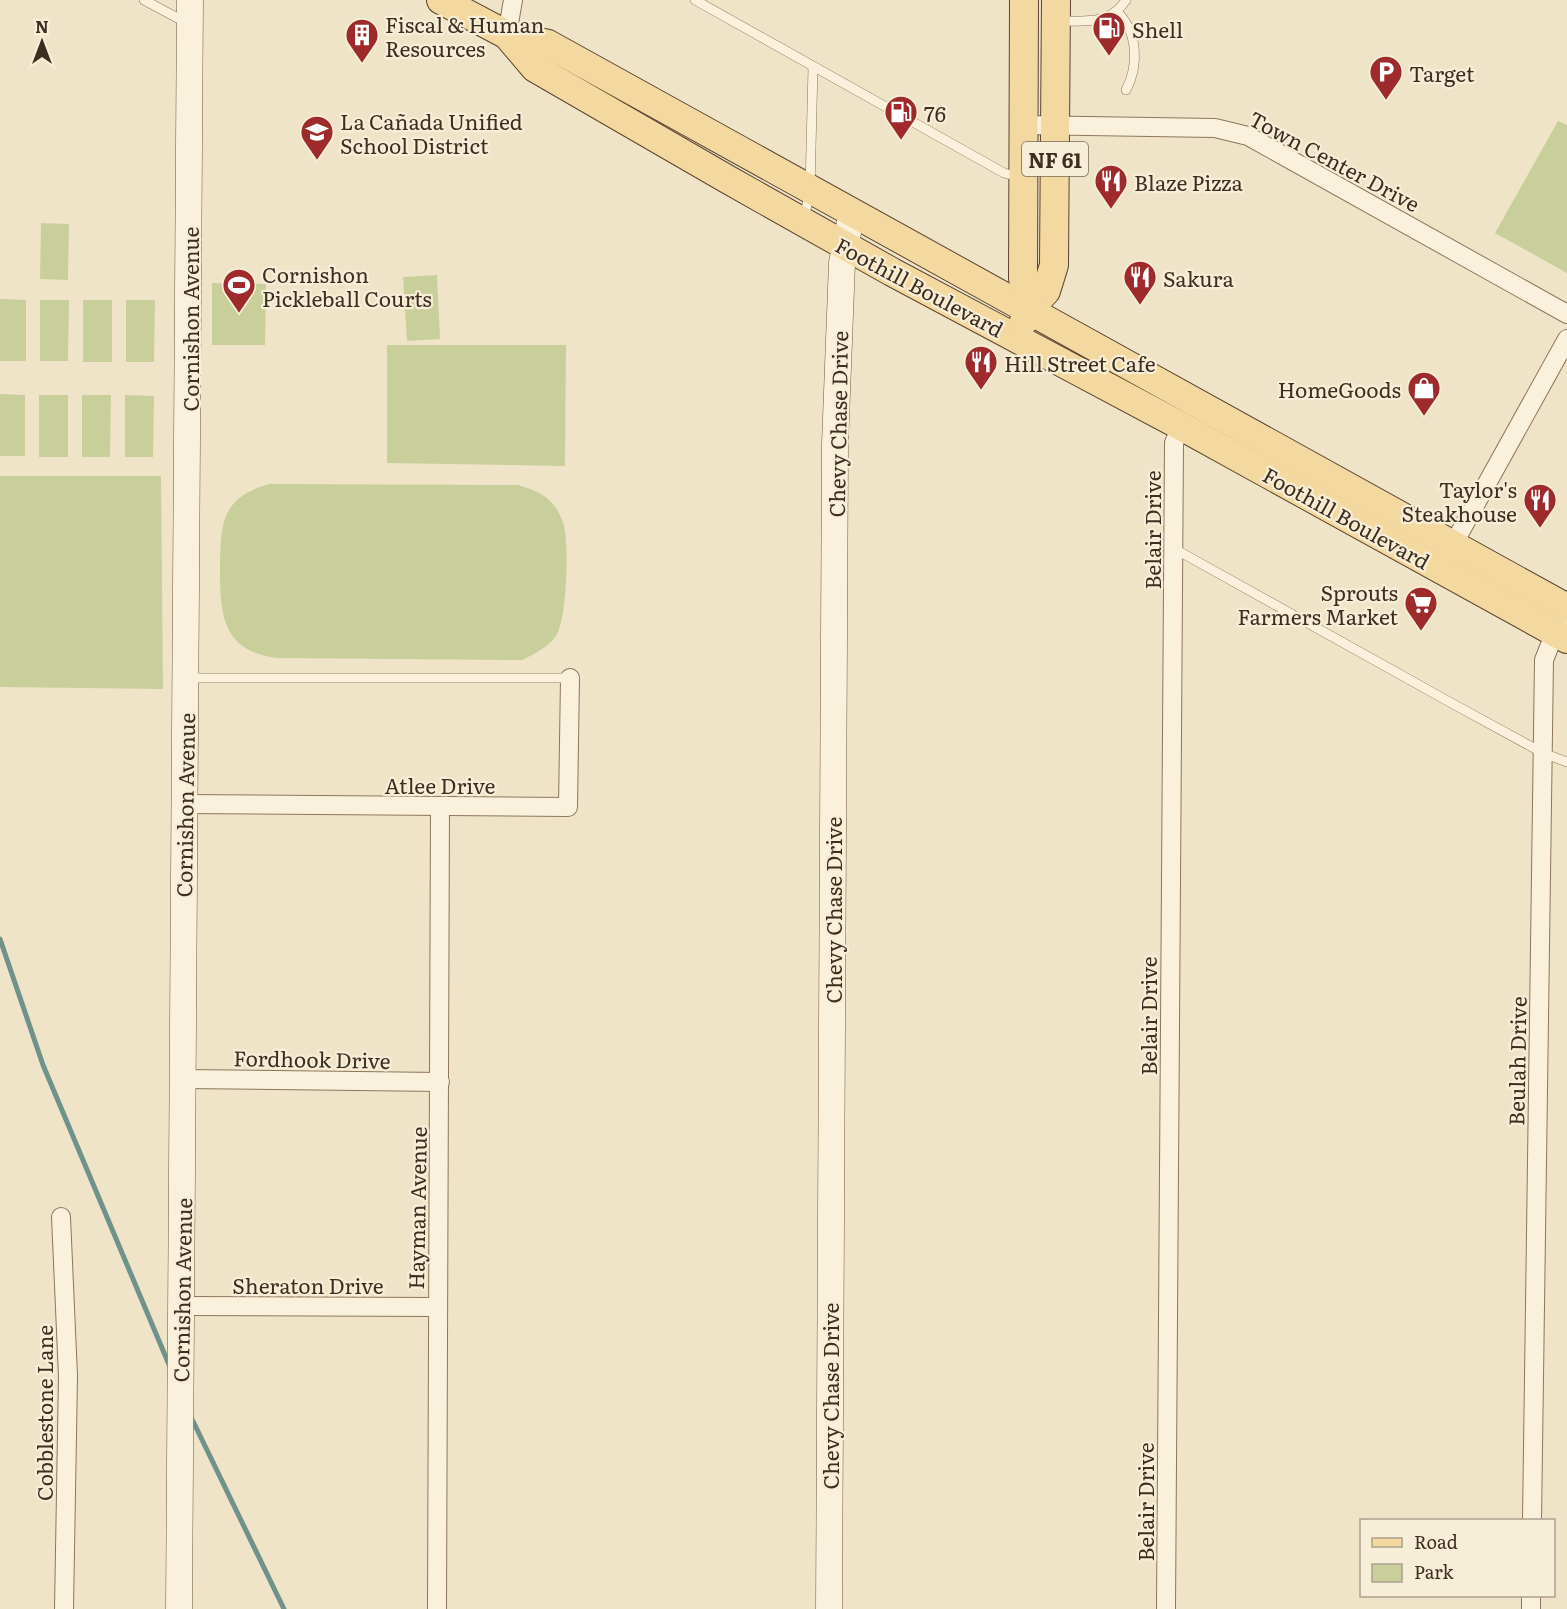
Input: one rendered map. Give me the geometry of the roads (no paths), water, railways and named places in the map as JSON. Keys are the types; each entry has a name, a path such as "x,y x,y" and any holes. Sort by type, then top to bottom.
{"main road":[{"name":"Foothill Boulevard","path":"441,0 507,35 549,44 1028,310 1187,413 1564,622"},
{"name":"NF 61","path":"1019,339 1028,310 1023,278 1024,0"},
{"name":"NF 61","path":"1028,310 1046,291 1054,265 1056,10"},
{"name":"Foothill Boulevard","path":"507,35 535,68 844,245 1019,339 1187,413"}],"street":[{"path":"507,35 513,0"},
{"name":"Cornishon Avenue","path":"179,1609 190,12"},
{"name":"Town Center Drive","path":"1023,125 1215,128 1248,136 1567,314"},
{"name":"Chevy Chase Drive","path":"829,1609 835,444 844,245 852,212"},
{"path":"1447,556 1567,339"},
{"name":"Belair Drive","path":"1166,1609 1174,443 1187,413"},
{"name":"Beulah Drive","path":"1532,1519 1544,660 1564,622"},
{"name":"Atlee Drive","path":"183,804 568,807 570,678"},
{"name":"Hayman Avenue","path":"437,1609 436,1307 440,1082 440,807"},
{"name":"Fordhook Drive","path":"183,1079 440,1082"},
{"name":"Cobblestone Lane","path":"61,1217 68,1376 64,1609"},
{"name":"Sheraton Drive","path":"180,1306 436,1307"}],"lane":[{"path":"144,0 190,12"},
{"path":"695,0 1004,173 1025,178"},
{"path":"1056,10 1096,21 1117,12 1126,0"},
{"path":"1117,12 1130,28 1134,54 1132,80 1126,90"},
{"path":"804,222 810,189 813,67"},
{"path":"1173,548 1543,753 1567,762"},
{"path":"186,678 570,678"}],"waterway":[{"path":"0,939 43,1065 170,1367"},
{"path":"191,1417 284,1609"}],"place":[{"name":"Shell","path":"1109,57"},
{"name":"Fiscal & Human Resources","path":"362,64"},
{"name":"Target","path":"1386,101"},
{"name":"76","path":"901,141"},
{"name":"La Cañada Unified School District","path":"317,161"},
{"name":"Blaze Pizza","path":"1111,210"},
{"name":"Sakura","path":"1140,306"},
{"name":"Cornishon Pickleball Courts","path":"239,314"},
{"name":"Hill Street Cafe","path":"981,391"},
{"name":"HomeGoods","path":"1424,417"},
{"name":"Taylor's Steakhouse","path":"1540,529"},
{"name":"Sprouts Farmers Market","path":"1421,632"}]}
